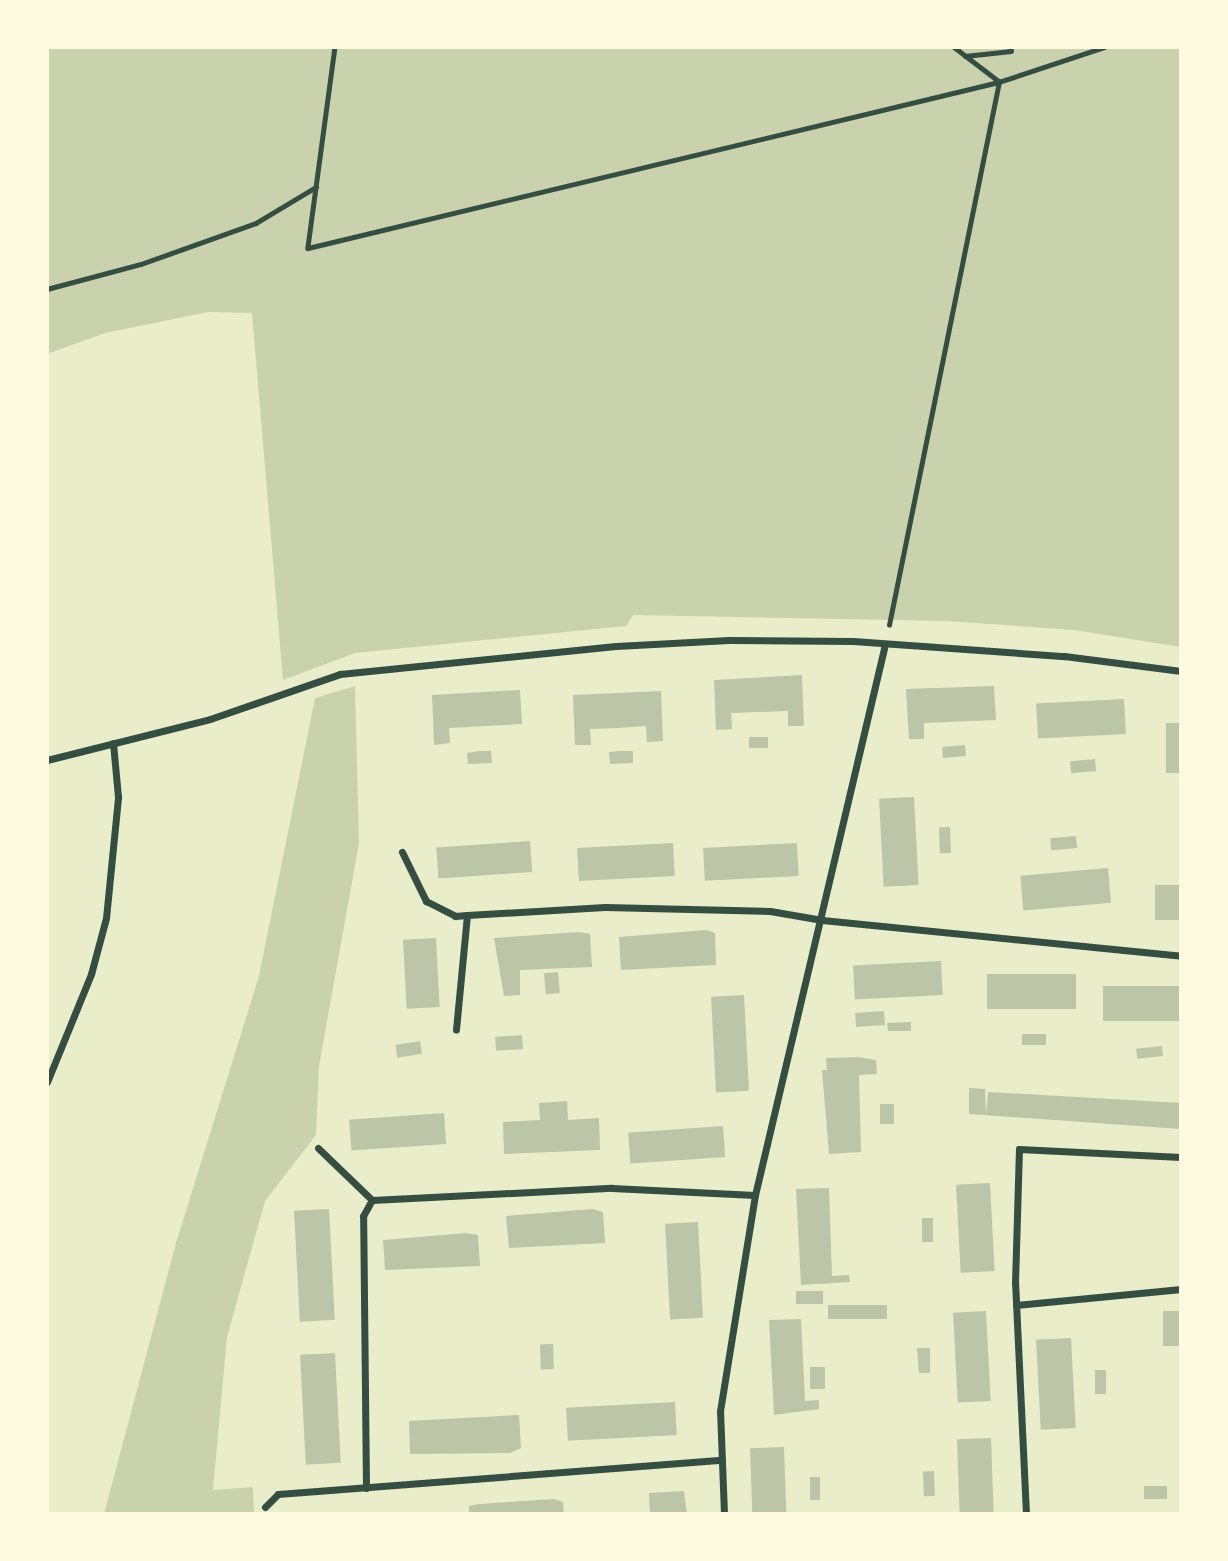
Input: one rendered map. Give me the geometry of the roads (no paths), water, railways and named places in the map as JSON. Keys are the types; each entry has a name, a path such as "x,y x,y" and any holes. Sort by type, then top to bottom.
{"street":[{"path":"47,760 210,719 340,674 615,646 729,640 885,644 1064,656 1181,671"},
{"path":"724,1514 720,1411 755,1195 885,644"},
{"path":"47,1082 57,1051 92,974 106,918 117,831 113,743"},
{"path":"402,852 426,901 455,916 605,906 770,911 822,920 1181,956"},
{"path":"456,1029 467,915"},
{"path":"47,1051 57,1051"},
{"path":"318,1148 372,1200 612,1188 755,1195"},
{"path":"1027,1514 1016,1305 1019,1149 1181,1157"},
{"path":"366,1488 363,1216 372,1200"},
{"path":"1016,1305 1181,1289"},
{"path":"265,1507 278,1493 722,1460"}]}
